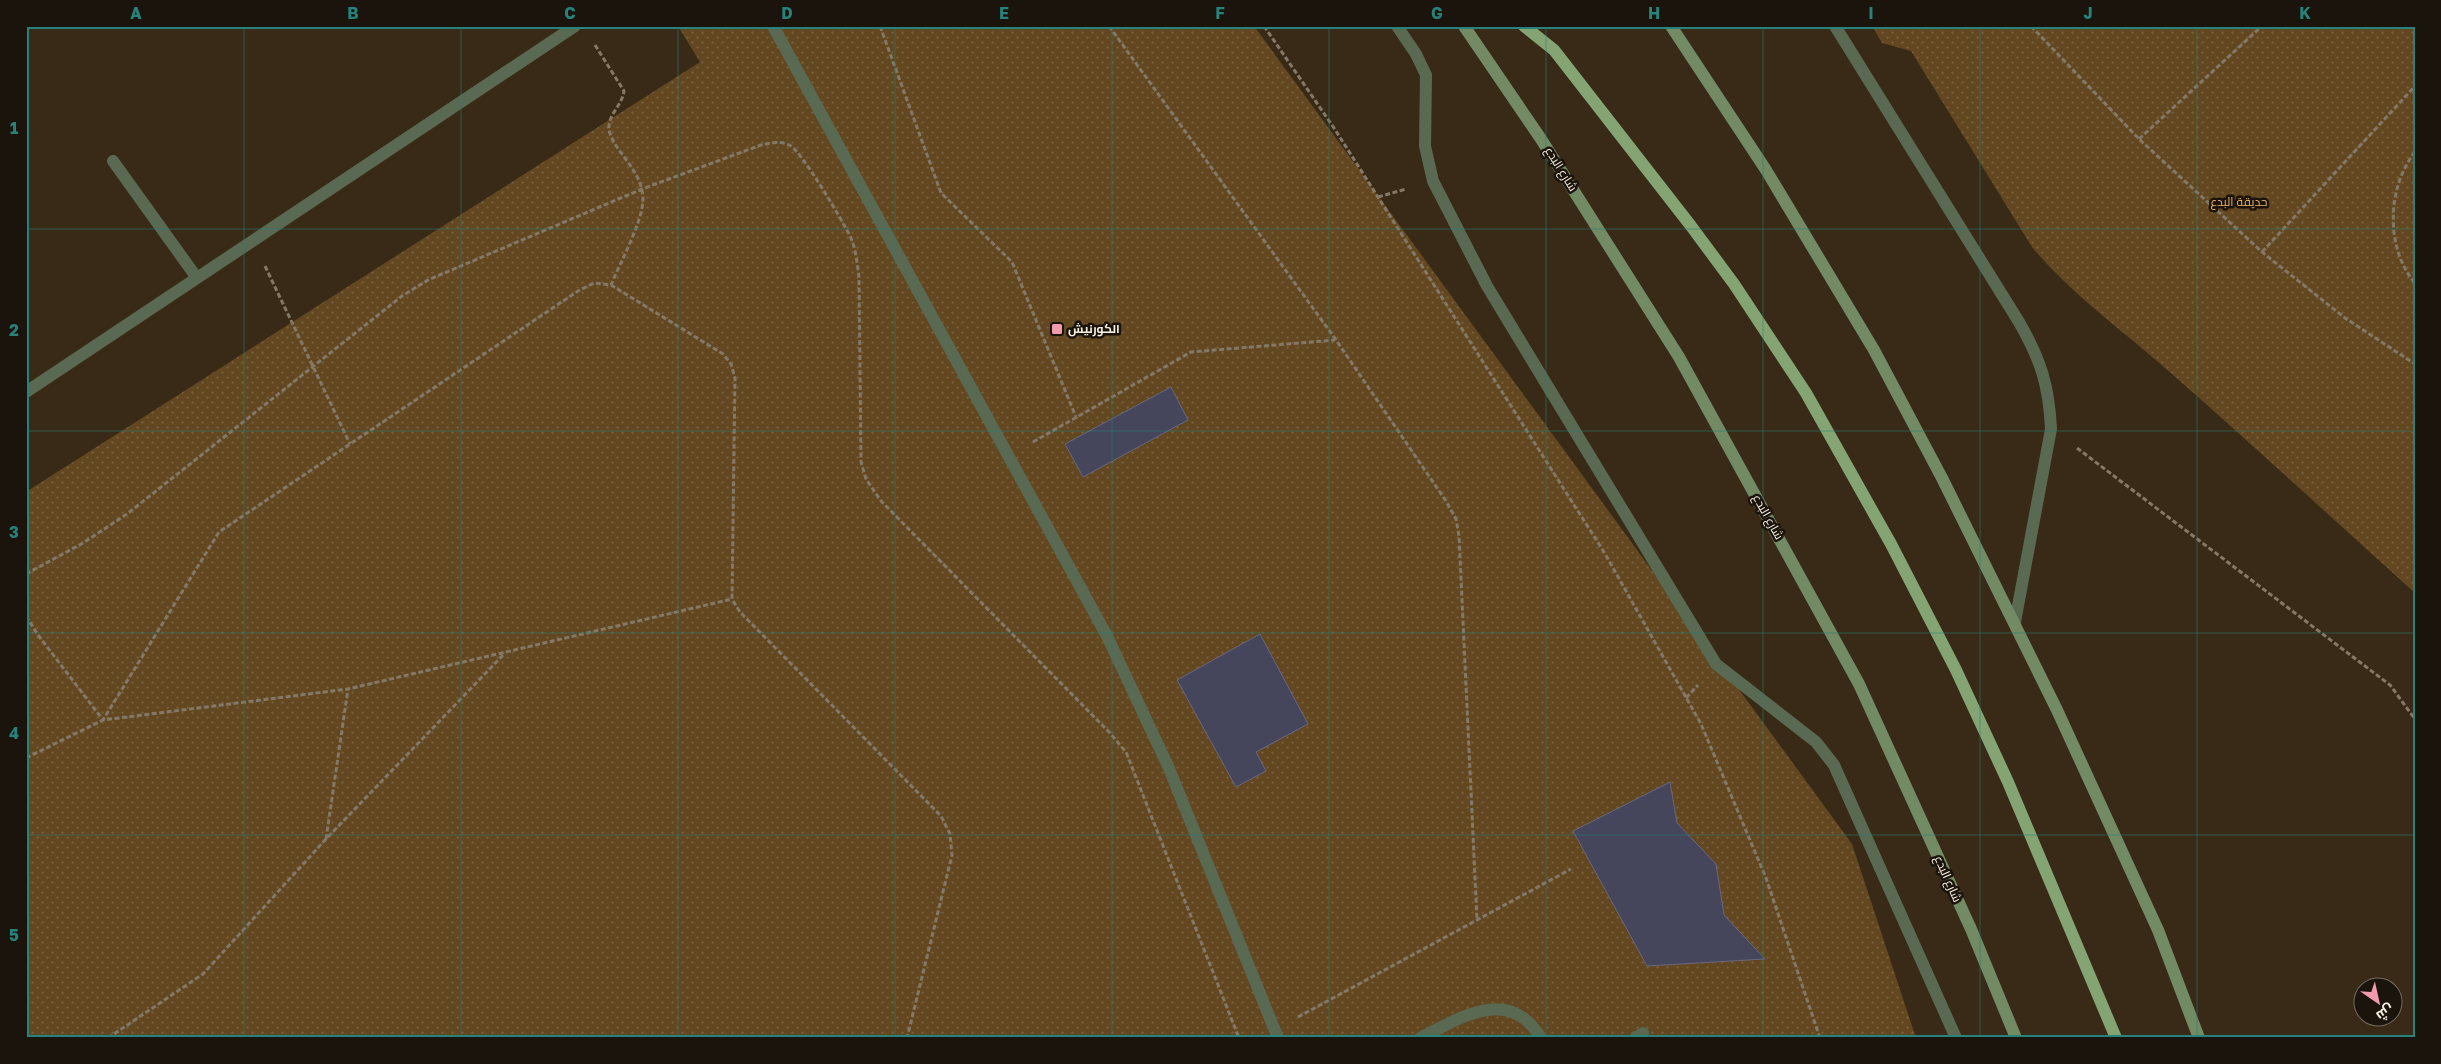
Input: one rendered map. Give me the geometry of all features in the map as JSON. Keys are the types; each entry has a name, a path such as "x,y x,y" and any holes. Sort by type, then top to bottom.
{"main road":[{"name":"شارع البدع","path":"1464,26 1542,139 1679,357 1850,666 1971,929 2016,1038"},
{"path":"1524,26 1554,50 1691,226 1734,284 1806,393 1891,544 1956,670 2008,782 2116,1038"},
{"path":"1671,26 1766,170 1874,350 2016,622 2158,930 2199,1038"}],"lane":[{"path":"26,392 575,26"},
{"path":"773,26 1107,636 1146,716 1276,1034"},
{"path":"1397,26 1416,54 1426,75 1425,146 1433,181 1486,286 1716,664 1816,742 1834,766 1956,1038"},
{"path":"1835,26 2036,352 2050,396 2051,428 2016,622"},
{"path":"113,161 197,278"},
{"path":"1420,1038 1472,1012 1486,1009 1500,1009 1526,1020 1541,1038"}],"path":[{"path":"880,26 941,193 1012,262 1076,417"},
{"path":"1109,26 1336,340 1446,501 1456,519 1459,536 1478,920"},
{"path":"1264,26 1334,128 1604,552 1698,718 1766,878 1820,1038"},
{"path":"2031,26 2139,139 2262,252 2345,318 2415,364"},
{"path":"2139,139 2262,26"},
{"path":"593,42 624,91 623,100 609,121 609,133 637,175 642,189 643,200 641,215 610,285"},
{"path":"2262,252 2415,86"},
{"path":"26,574 83,544 127,514 314,368 402,296 428,280 642,189 760,145 780,142 791,146 803,159 850,236 855,253 859,277 861,462 866,479 881,501 1109,732 1126,752 1239,1038"},
{"path":"2415,152 2400,178 2394,203 2394,230 2400,256 2415,283"},
{"path":"253,241 350,444"},
{"path":"103,720 219,532 578,291 594,283 610,285 723,354 732,364 734,378 732,599 740,612 941,816 950,834 952,854 907,1038"},
{"path":"1009,456 1191,352 1336,340"},
{"path":"2051,428 2390,685 2415,719"},
{"path":"26,758 103,720 348,689 732,599"},
{"path":"26,616 38,635 103,720"},
{"path":"108,1038 204,974 326,839 505,653"},
{"path":"326,839 348,689"},
{"path":"1276,1034 1571,869"}],"green space":[{"path":"678,26 1254,26 1852,844 1916,1038 26,1038 26,492 700,62"},
{"name":"حديقة البدع","path":"1872,26 2415,26 2415,593 2203,401 2082,298 2048,265 2032,247 1911,51 1882,43"}],"building":[{"path":"1171,387 1188,420 1083,477 1065,444"},
{"path":"1260,634 1308,724 1256,752 1266,771 1236,787 1177,680"},
{"path":"1670,782 1677,823 1716,864 1724,915 1765,959 1647,966 1573,831"}],"place":[{"name":"الكورنيش","path":"1057,329"}]}
